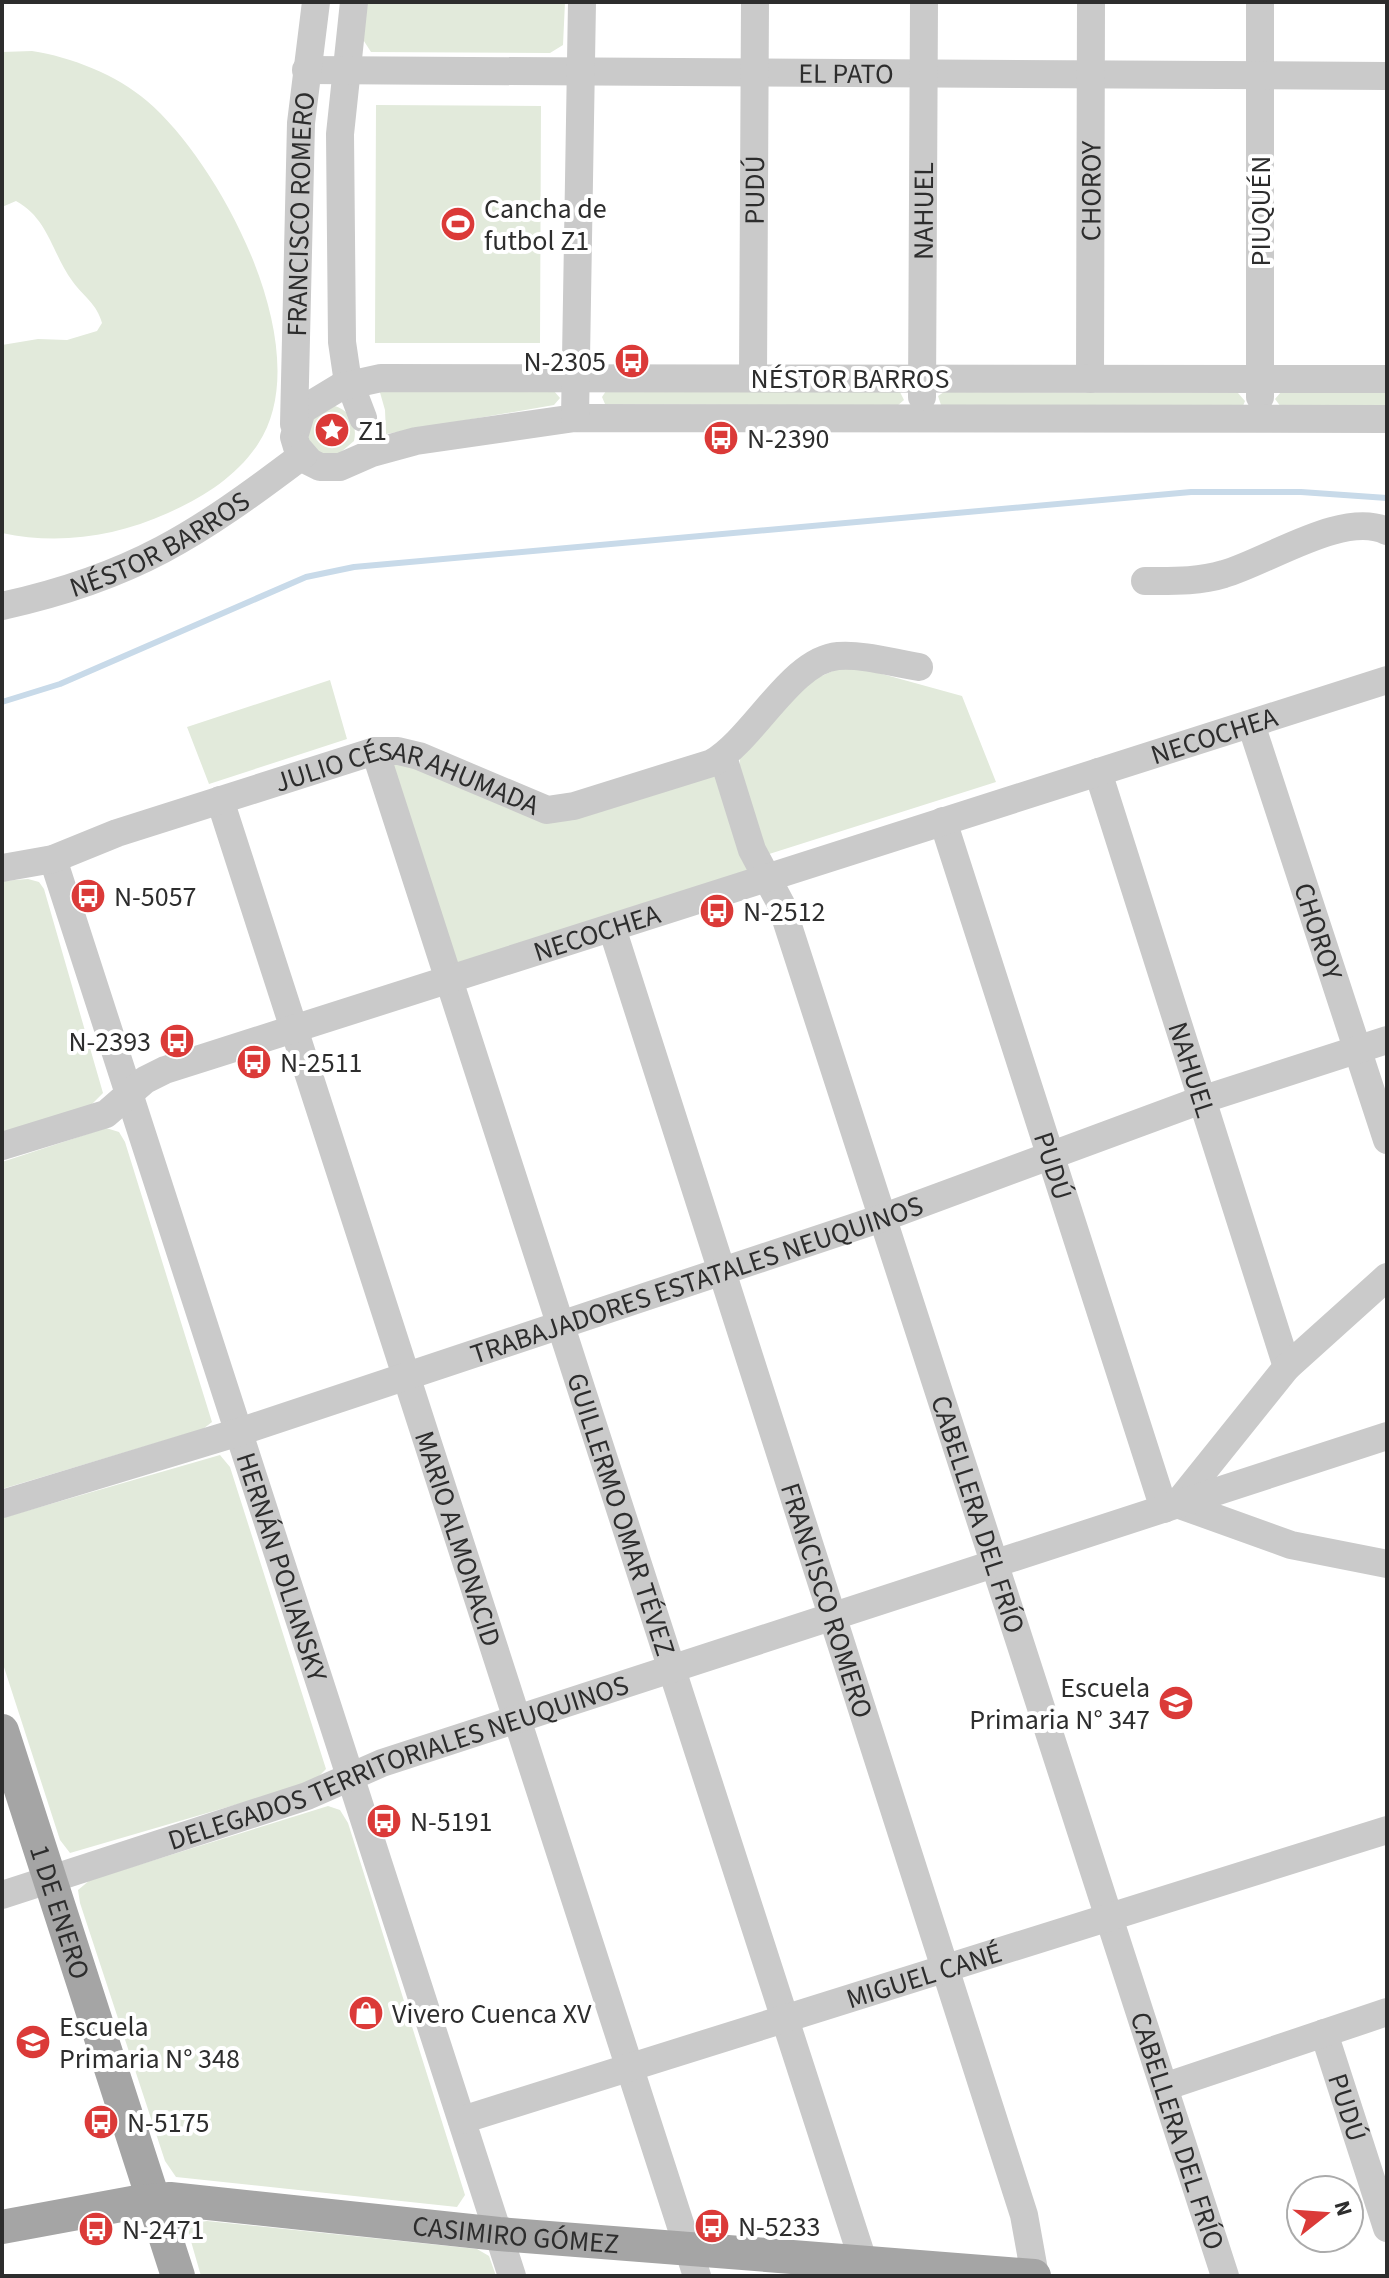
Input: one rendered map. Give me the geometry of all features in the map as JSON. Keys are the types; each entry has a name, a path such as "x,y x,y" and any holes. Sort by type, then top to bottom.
{"main road":[{"name":"1 DE ENERO","path":"2,1731 178,2276"},
{"name":"CASIMIRO GÓMEZ","path":"2,2227 153,2200 499,2234 693,2262 1034,2276"}],"street":[{"name":"FRANCISCO ROMERO","path":"294,427 300,153 306,70 316,2"},
{"name":"FRANCISCO ROMERO","path":"354,2 340,134 342,342 349,384 363,418"},
{"path":"575,418 582,2"},
{"name":"PUDÚ","path":"753,378 755,2"},
{"name":"NAHUEL","path":"922,419 924,2"},
{"name":"CHOROY","path":"1090,379 1091,2"},
{"name":"PIUQUÉN","path":"1260,2 1260,419"},
{"name":"EL PATO","path":"306,70 1387,76"},
{"name":"NÉSTOR BARROS","path":"294,427 302,410 316,399 349,384 392,378 1387,379"},
{"path":"316,399 344,399 363,418 366,428 363,448 349,463"},
{"name":"NÉSTOR BARROS","path":"2,606 95,581 157,555 217,519 303,455 320,467 340,467 416,441 575,418 1387,419"},
{"path":"294,427 297,447 303,455"},
{"path":"1145,581 1191,581 1226,574 1311,538 1356,527 1387,531"},
{"name":"JULIO CÉSAR AHUMADA","path":"2,868 53,859 117,833 375,751 398,751 419,756 547,810 574,806 701,768 723,757 804,672 820,661 843,656 919,667"},
{"name":"NECOCHEA","path":"2,1146 106,1114 155,1074 1387,680"},
{"name":"CHOROY","path":"1251,724 1387,1140"},
{"name":"GUILLERMO OMAR TÉVEZ","path":"375,751 866,2268"},
{"name":"CABELLERA DEL FRÍO","path":"723,757 752,850 781,904 1225,2276"},
{"name":"NAHUEL","path":"1098,772 1287,1367"},
{"name":"MARIO ALMONACID","path":"220,800 693,2262"},
{"name":"PUDÚ","path":"943,821 1050,1156 1171,1506"},
{"name":"HERNÁN POLIANSKY","path":"53,859 512,2276"},
{"name":"FRANCISCO ROMERO","path":"612,928 1024,2215 1034,2276"},
{"name":"TRABAJADORES ESTATALES NEUQUINOS","path":"2,1504 239,1432 882,1218 1201,1100 1387,1040"},
{"path":"1387,1277 1287,1367 1171,1506 1280,1542 1387,1564"},
{"name":"DELEGADOS TERRITORIALES NEUQUINOS","path":"2,1895 293,1801 351,1776 517,1719 1387,1436"},
{"name":"MIGUEL CANÉ","path":"462,2120 1387,1830"},
{"path":"1164,2087 1387,2012"},
{"name":"PUDÚ","path":"1324,2033 1387,2228"}],"green space":[{"path":"366,2 565,2 563,45 550,53 371,52 362,38"},
{"path":"32,51 78,63 108,75 147,101 176,130 231,213 254,261 270,311 277,360 274,405 258,444 229,476 194,500 148,521 107,533 65,538 2,533 2,345 38,339 67,340 97,331 102,323 94,306 66,271 36,217 16,201 2,207 2,52"},
{"name":"Cancha de futbol Z1","path":"376,105 541,106 540,343 375,343"},
{"path":"379,389 554,391 560,398 554,405 386,434 385,410"},
{"path":"606,391 900,392 904,400 897,406 605,404 602,397"},
{"path":"944,392 1238,393 1245,401 1243,406 941,405 938,396"},
{"path":"1281,392 1387,392 1387,407 1281,407 1275,399"},
{"path":"330,405 347,413 355,428 354,441 335,457 312,450 305,426"},
{"path":"837,669 864,669 962,696 996,782 766,855 739,772 740,757 748,745 813,680"},
{"path":"330,680 347,739 209,784 187,727"},
{"path":"399,757 551,820 717,768 749,871 451,965 389,769"},
{"path":"28,879 39,882 44,889 103,1093 91,1105 2,1134 2,881"},
{"path":"106,1128 119,1132 125,1142 212,1422 203,1429 2,1489 2,1162"},
{"path":"220,1455 230,1467 326,1769 313,1782 70,1853 60,1840 2,1661 2,1518"},
{"path":"328,1806 340,1810 348,1823 465,2195 457,2207 176,2177 165,2161 80,1903 78,1890 90,1880"},
{"path":"207,2221 477,2249 489,2256 496,2276 201,2276 188,2231 194,2223"}],"waterway":[{"path":"2,702 60,684 306,577 354,567 1191,492 1301,492 1387,498"}],"place":[{"name":"Cancha de futbol Z1","path":"458,224"},
{"name":"N-2305","path":"632,361"},
{"name":"Z1","path":"332,430"},
{"name":"N-2390","path":"721,438"},
{"name":"N-5057","path":"88,896"},
{"name":"N-2512","path":"717,911"},
{"name":"N-2393","path":"177,1041"},
{"name":"N-2511","path":"254,1062"},
{"name":"Escuela Primaria N° 347","path":"1176,1703"},
{"name":"N-5191","path":"384,1821"},
{"name":"Vivero Cuenca XV","path":"366,2013"},
{"name":"Escuela Primaria N° 348","path":"33,2042"},
{"name":"N-5175","path":"101,2122"},
{"name":"N-5233","path":"712,2226"},
{"name":"N-2471","path":"96,2229"}]}
